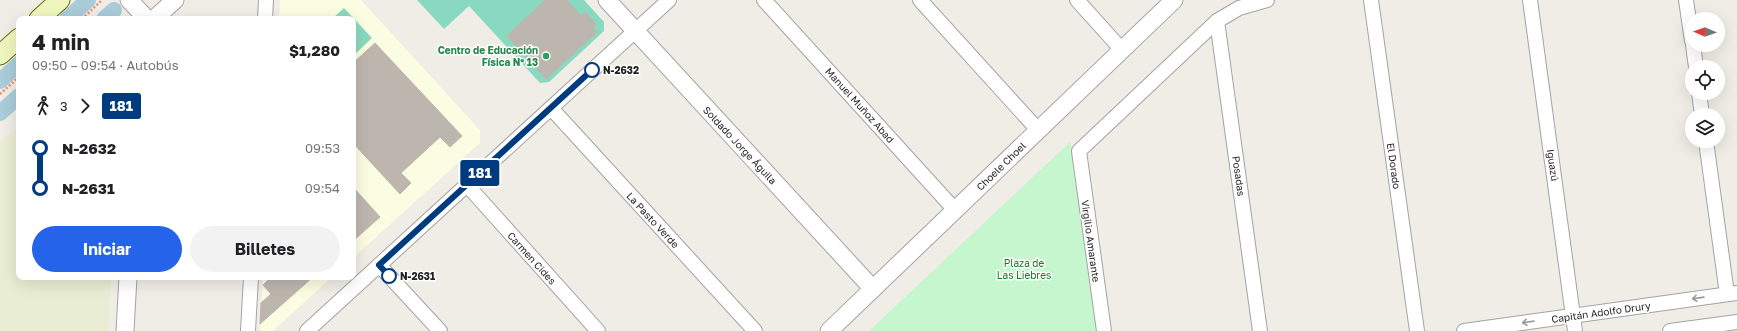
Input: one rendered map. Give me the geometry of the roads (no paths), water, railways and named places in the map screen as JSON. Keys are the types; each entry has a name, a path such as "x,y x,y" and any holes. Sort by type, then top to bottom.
{"main road":[{"path":"42,16 60,0"},
{"path":"0,55 16,41"}],"street":[{"path":"129,0 144,16"},
{"path":"157,16 175,0"},
{"path":"265,16 266,0"},
{"name":"Soldado Jorge Águila","path":"607,0 873,289"},
{"path":"307,331 669,0"},
{"name":"Manuel Muñoz Abad","path":"764,0 955,210"},
{"path":"920,0 1038,130"},
{"path":"1077,0 1122,50"},
{"name":"Choele Choel","path":"829,331 1174,0"},
{"path":"1217,21 1239,8 1267,0"},
{"name":"El Dorado","path":"1371,0 1417,331"},
{"name":"Iguazú","path":"1530,0 1575,331"},
{"path":"1686,0 1688,12"},
{"name":"Virgilio Amarante","path":"1104,331 1079,151 1217,21"},
{"name":"Posadas","path":"1217,21 1260,331"},
{"name":"La Pasto Verde","path":"551,108 756,331"},
{"path":"1707,148 1732,294"},
{"name":"Carmen Cides","path":"467,185 598,331"},
{"path":"379,265 440,331"},
{"path":"125,331 128,280"},
{"path":"248,331 251,280"},
{"name":"Capitán Adolfo Drury","path":"1464,331 1732,294"},
{"path":"1670,331 1737,322"}],"waterway":[{"path":"70,16 88,0"},
{"path":"107,16 114,10"},
{"path":"0,81 16,67"},
{"path":"0,113 16,99"}],"place":[{"name":"Centro de Educación Física N° 13","path":"546,56"},
{"name":"N-2632","path":"592,70"},
{"name":"N-2631","path":"389,276"}],"park label":[{"name":"Plaza de Las Liebres","path":"1024,268"}]}
